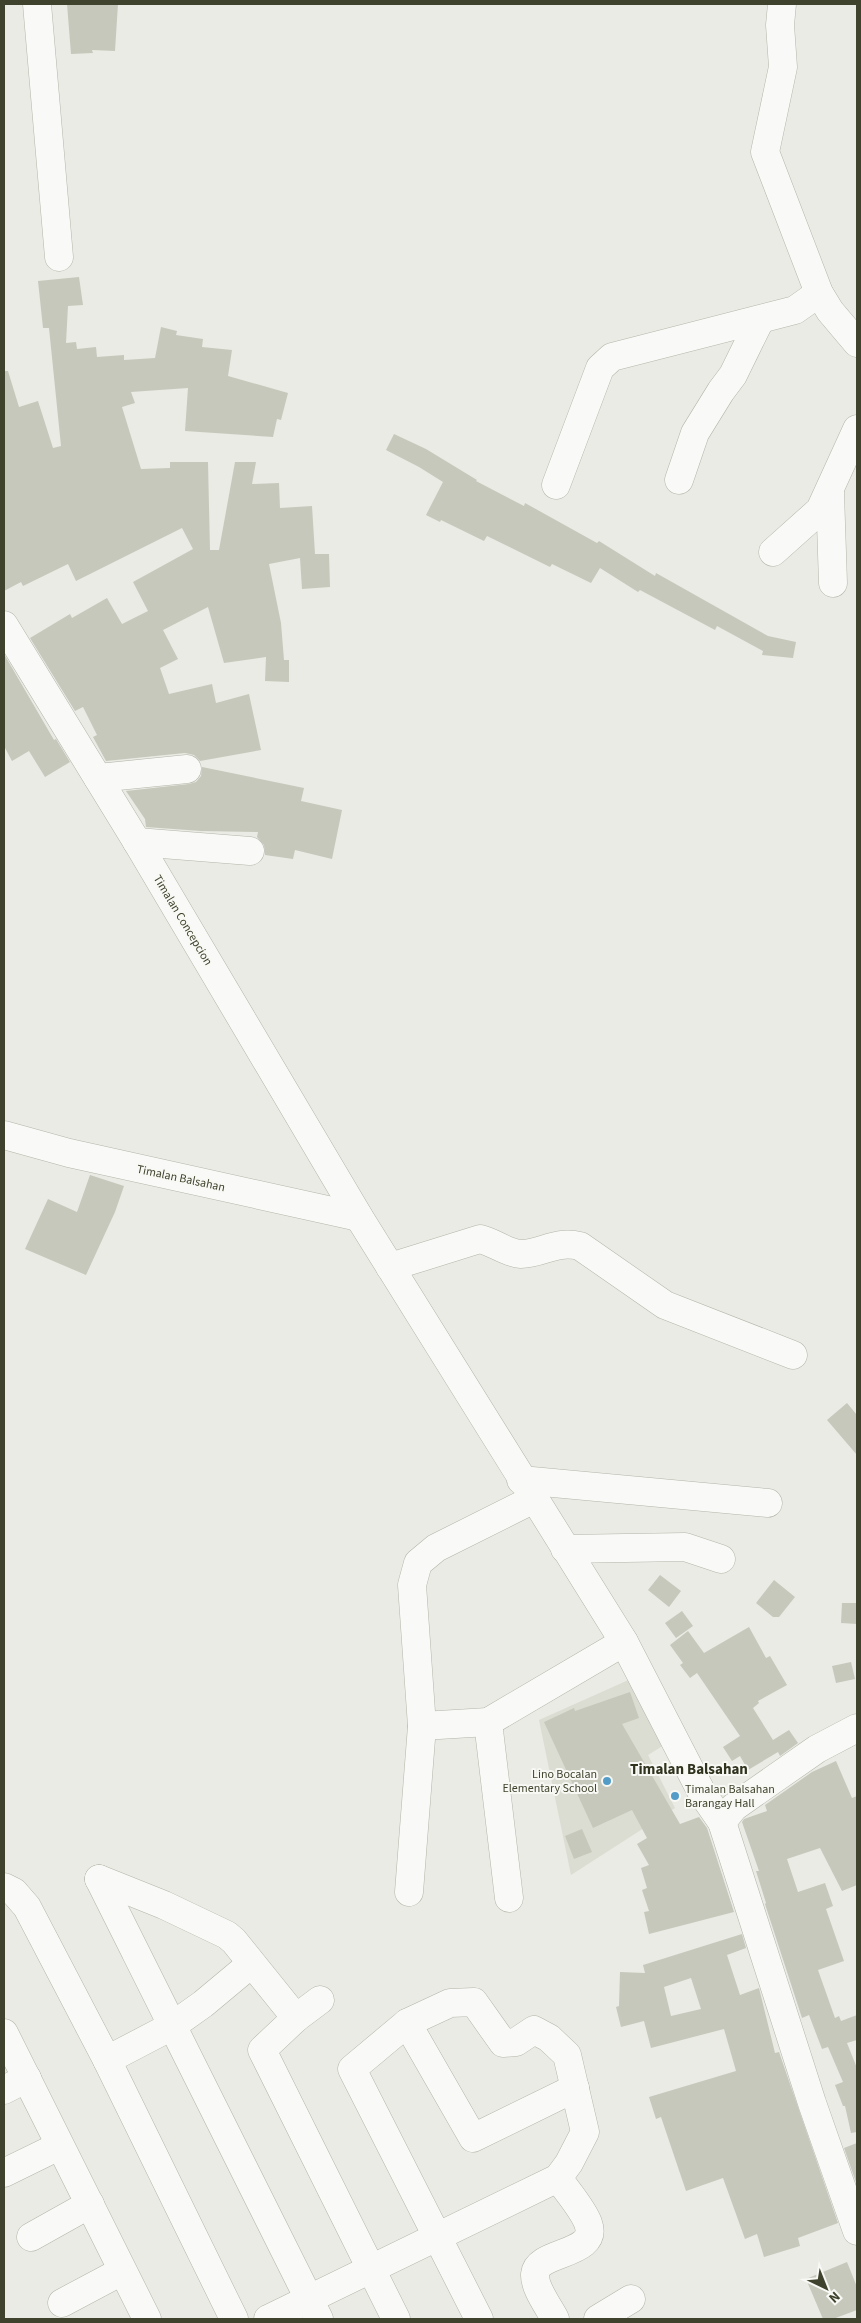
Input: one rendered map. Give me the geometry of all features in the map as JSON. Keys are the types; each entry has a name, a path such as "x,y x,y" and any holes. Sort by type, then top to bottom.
{"street":[{"path":"37,4 59,256"},
{"path":"782,4 780,25 783,67 766,152 819,293 830,312 857,342"},
{"path":"556,485 600,368 612,357 795,310 819,293"},
{"path":"678,480 695,434 720,391 734,375 760,320"},
{"path":"773,552 815,517 830,492 857,430"},
{"path":"830,492 833,583"},
{"name":"Timalan Concepcion","path":"4,625 137,842 359,1217 624,1642 702,1793 722,1822 812,2103 857,2231"},
{"path":"98,778 187,769"},
{"path":"137,842 250,851"},
{"name":"Timalan Balsahan","path":"4,1135 69,1153 359,1217"},
{"path":"390,1267 480,1239 490,1241 507,1251 522,1254 567,1243 580,1246 665,1306 793,1355"},
{"path":"409,1892 422,1726 412,1585 418,1564 436,1548 528,1490 768,1503"},
{"path":"565,1549 685,1547 721,1560"},
{"path":"422,1726 488,1722 624,1642"},
{"path":"488,1722 509,1898"},
{"path":"722,1822 734,1807 818,1749 857,1728"},
{"path":"296,2018 234,1941 227,1935 164,1905 100,1879 314,2309"},
{"path":"4,1887 14,1892 27,1907 107,2060 234,2319"},
{"path":"107,2060 172,2026 203,2004 252,1964"},
{"path":"320,2000 296,2018 262,2050 396,2319"},
{"path":"268,2319 314,2309 371,2268 438,2236 558,2178 569,2163 585,2132 567,2055 549,2038 534,2030 516,2042 503,2043 474,2002 450,2003 407,2023 352,2069 438,2236 479,2319"},
{"path":"407,2023 473,2138 576,2088"},
{"path":"4,2033 15,2084 59,2146 147,2319"},
{"path":"4,2173 59,2146"},
{"path":"555,2319 535,2281 535,2271 540,2264 584,2244 589,2236 588,2223 558,2178"},
{"path":"31,2237 90,2204"},
{"path":"62,2303 122,2271"},
{"path":"598,2319 631,2299"}],"shaded area":[{"name":"Lino Bocalan Elementary School","path":"633,1678 664,1745 648,1755 675,1808 571,1875 539,1720"}],"building":[{"path":"67,4 118,4 115,51 92,50 93,53 71,54"},
{"path":"79,277 83,305 68,306 66,343 76,342 77,349 96,347 97,357 124,355 124,360 155,358 161,327 177,331 176,335 203,339 202,347 232,350 228,376 288,393 281,420 277,419 273,437 185,431 188,388 131,392 135,403 122,407 141,469 170,468 170,462 208,462 210,550 219,550 235,462 256,462 252,484 279,483 280,508 312,506 315,554 329,554 330,587 302,589 300,558 269,564 281,623 284,660 289,660 289,682 265,681 266,657 224,663 208,607 163,630 178,659 160,668 169,694 212,684 216,703 249,694 261,750 200,761 194,755 185,753 106,761 93,737 97,735 83,707 75,711 30,638 70,614 72,618 107,598 122,624 148,611 133,582 193,549 182,528 76,581 68,564 23,586 21,582 4,591 4,371 8,371 19,407 38,401 53,448 61,446 49,328 43,328 38,281"},
{"path":"394,434 426,449 476,481 524,506 525,503 597,543 599,541 655,576 656,573 768,636 796,642 793,658 762,655 763,651 717,626 715,630 640,590 638,592 600,568 591,583 552,564 550,567 487,536 484,541 441,520 440,522 426,515 443,482 386,450"},
{"path":"4,654 54,740 56,739 70,762 45,777 29,751 12,761 4,746"},
{"path":"202,767 304,788 301,801 342,810 332,859 295,850 293,859 265,855 264,845 257,837 258,832 201,831 146,827 145,819 126,791 196,782 201,776"},
{"path":"90,1175 124,1186 115,1212 86,1275 25,1249 48,1199 77,1212"},
{"path":"847,1403 857,1415 857,1455 827,1420"},
{"path":"660,1575 681,1591 669,1607 648,1590"},
{"path":"774,1580 795,1597 779,1617 773,1617 756,1603"},
{"path":"842,1603 857,1603 857,1624 841,1623"},
{"path":"682,1611 693,1626 676,1638 665,1623"},
{"path":"749,1627 766,1658 770,1656 787,1685 758,1701 759,1703 753,1708 773,1740 789,1730 798,1743 780,1756 778,1752 748,1770 740,1756 732,1761 723,1747 740,1736 697,1673 690,1678 680,1665 683,1663 670,1645 688,1631 704,1653"},
{"path":"851,1662 855,1679 836,1683 832,1666"},
{"path":"630,1692 639,1718 622,1724 680,1824 699,1817 707,1828 734,1912 649,1934 644,1912 649,1911 642,1890 647,1888 641,1868 649,1865 637,1844 647,1838 632,1810 593,1828 544,1722 574,1708 575,1711"},
{"path":"836,1761 852,1798 857,1796 857,1885 842,1891 820,1848 787,1859 798,1892 825,1883 833,1906 826,1909 844,1961 818,1970 835,2018 839,2016 841,2021 857,2015 857,2040 847,2043 857,2068 857,2132 851,2133 845,2106 843,2106 835,2085 843,2082 828,2047 822,2049 809,2015 802,2018 765,1904 756,1871 759,1871 742,1822 744,1819 767,1811 765,1805 812,1772"},
{"path":"582,1829 592,1852 574,1859 565,1836"},
{"path":"742,1934 746,1948 727,1955 740,1995 759,1988 775,2053 779,2052 838,2223 798,2238 800,2246 764,2257 757,2234 745,2239 723,2178 686,2191 661,2117 656,2119 649,2097 736,2071 724,2029 651,2048 644,2021 621,2027 616,2007 619,2006 620,1972 645,1973 643,1965","holes":["691,1978 701,2009 671,2016 664,1987"]},
{"path":"857,2143 857,2185 844,2148"},
{"path":"847,2262 857,2287 857,2310 833,2319 823,2319 806,2279"}],"place":[{"name":"Lino Bocalan Elementary School","path":"607,1781"},
{"name":"Timalan Balsahan Barangay Hall","path":"675,1796"}],"district":[{"name":"Timalan Balsahan","path":"689,1769"}]}
